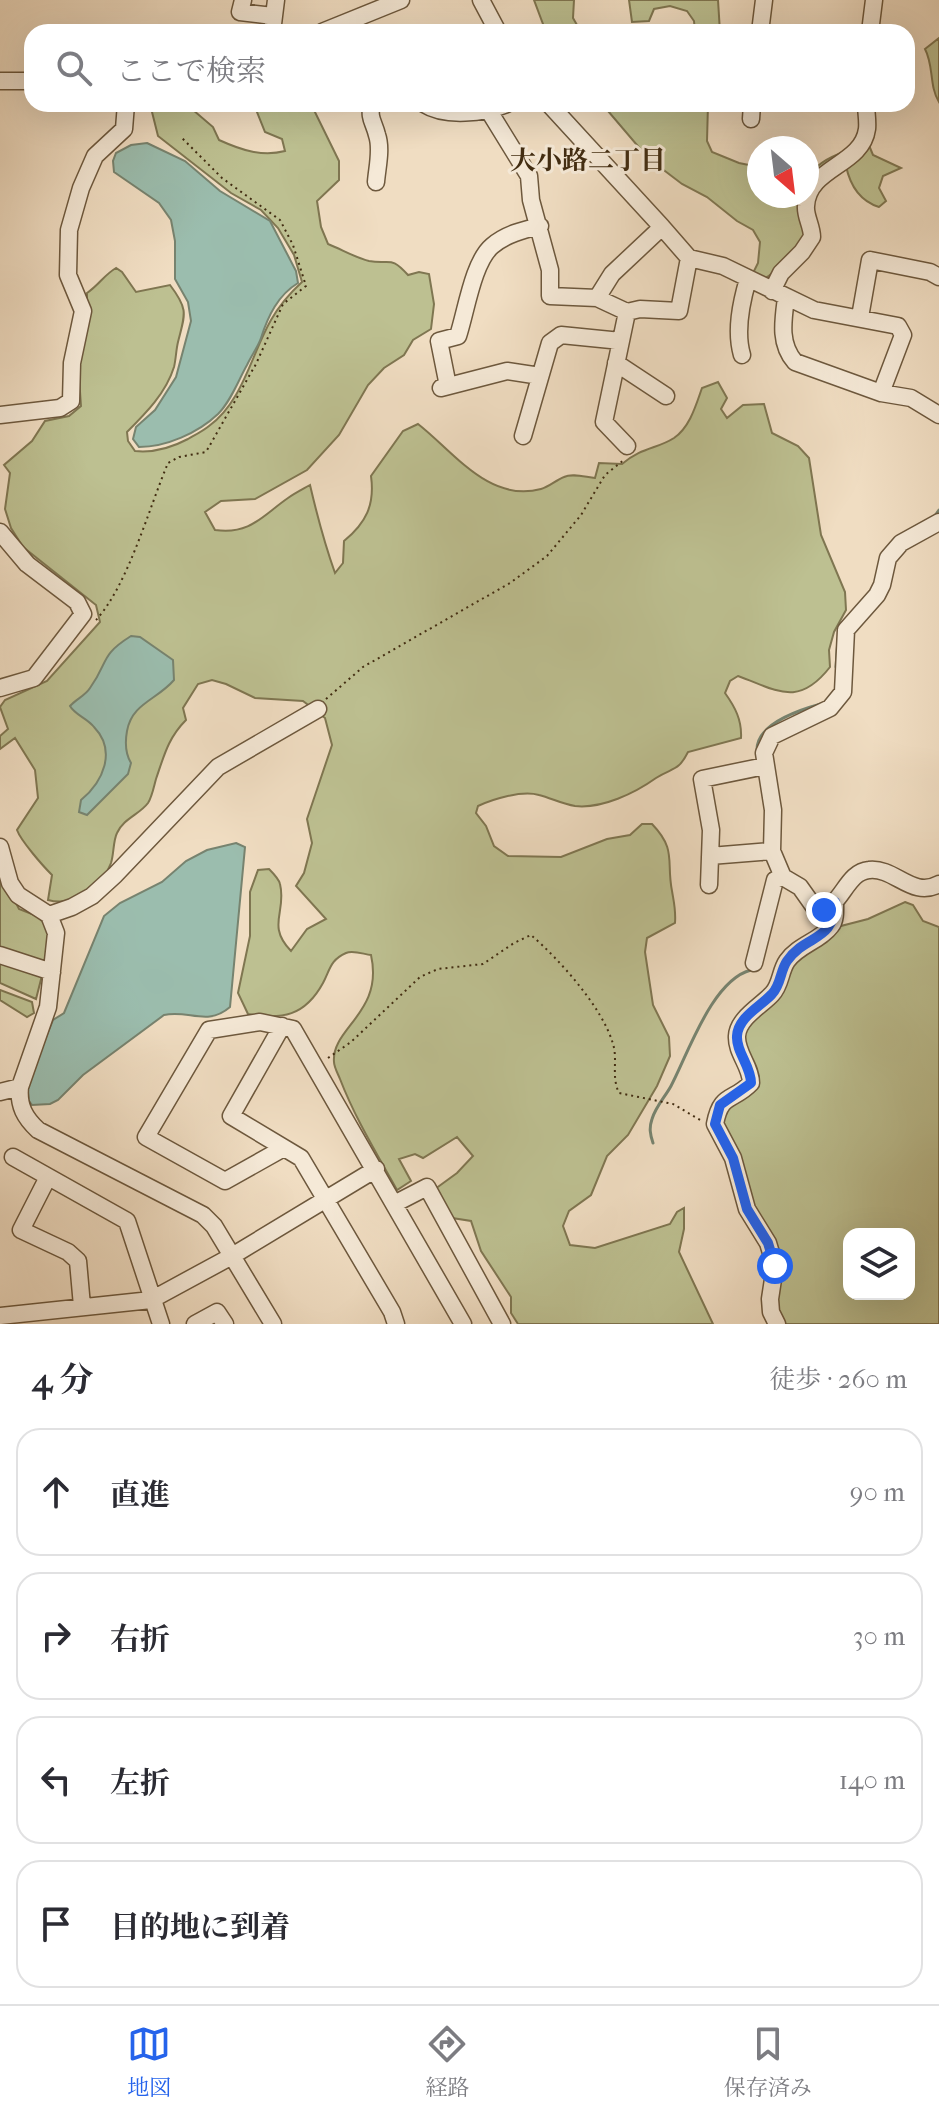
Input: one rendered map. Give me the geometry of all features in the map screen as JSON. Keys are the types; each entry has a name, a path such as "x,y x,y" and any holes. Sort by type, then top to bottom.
{"street":[{"path":"243,0 240,12 274,16"},
{"path":"346,24 401,0"},
{"path":"481,0 494,24"},
{"path":"761,24 764,0"},
{"path":"871,24 874,0"},
{"path":"0,81 24,81"},
{"path":"0,415 60,408 71,401 72,363 83,311 68,275 69,230 81,188 95,156 124,129 125,112"},
{"path":"371,112 370,121 378,136 376,182"},
{"path":"490,112 529,176 531,200 550,270 550,296 597,298 627,312 640,309 679,311 689,258"},
{"path":"556,112 689,258 723,266 779,295 834,316 860,317 898,326 903,335 881,393"},
{"path":"866,112 867,130 861,146 855,154 826,173 809,194 806,206 812,237 781,273 779,295 783,339 788,354 795,362 881,393 911,398 939,415"},
{"path":"540,226 511,233 490,247 479,264 458,336 439,341 444,387 507,371 540,376"},
{"path":"597,298 612,274 662,227"},
{"path":"860,317 870,260 930,272 939,277"},
{"path":"742,355 738,343 739,328 748,279"},
{"path":"627,312 604,422 627,446"},
{"path":"523,436 550,343 561,335 621,341"},
{"path":"616,363 666,396"},
{"path":"939,522 901,543 888,558 877,595 846,630 843,692 839,700 830,708 772,736 764,753 773,810 772,851 783,877 800,887 817,911 835,902 852,880 866,870 895,877 918,889 939,884"},
{"path":"0,532 27,564 77,602 83,614 34,678 0,688"},
{"path":"49,915 92,896 218,767 318,709"},
{"path":"709,885 711,830 702,779 765,766"},
{"path":"0,847 10,883 18,895 49,915 56,933 48,1007 20,1087 22,1110 38,1130 203,1215 214,1226 273,1324"},
{"path":"710,856 772,851"},
{"path":"754,963 775,880 783,877"},
{"path":"777,1324 771,1312 775,1266 768,1243 747,1209 733,1158 715,1124 720,1105 751,1083 751,1074 737,1041 742,1023 776,990 781,971 793,954 831,926 835,917 835,902"},
{"path":"0,955 52,972"},
{"path":"282,1149 225,1181 146,1137 209,1030 260,1022 293,1029 463,1324"},
{"path":"282,1026 231,1116 301,1158 392,1312 396,1324"},
{"path":"0,1092 20,1087"},
{"path":"13,1157 127,1221 161,1324"},
{"path":"0,1316 151,1300 232,1256 376,1169"},
{"path":"48,1177 21,1230 68,1252 78,1261 82,1306"},
{"path":"396,1203 427,1187 502,1324"},
{"path":"195,1324 217,1312 225,1324"}],"path":[{"path":"94,623 104,612 123,575 168,463 179,457 206,452 256,364 283,304 306,286 293,245 280,220 222,178 180,136"},
{"path":"318,709 363,667 510,583 547,556 581,515 605,475 625,459 627,446"},
{"path":"316,1065 351,1042 420,977 438,969 483,964 531,935 578,986 602,1022 614,1045 613,1082 619,1093 673,1104 707,1123 715,1124"}],"green space":[{"path":"534,0 574,0 573,18 576,24 543,24"},
{"path":"629,0 718,0 720,24 694,24 687,11 670,6 654,9 649,21 632,22"},
{"path":"939,38 939,102 925,49"},
{"path":"152,112 195,112 213,127 219,140 260,153 285,151 282,139 265,132 257,112 315,112 339,161 339,180 317,201 321,227 328,244 364,260 394,263 408,275 419,272 429,274 434,304 431,329 413,340 404,355 384,368 368,385 339,435 307,470 255,499 221,501 205,512 215,530 247,527 310,485 335,573 343,563 344,541 358,527 370,505 371,476 403,431 418,424 459,461 505,489 541,489 567,476 595,478 599,463 622,464 636,454 674,438 688,422 702,388 718,382 727,398 721,409 727,418 743,405 764,404 772,433 798,446 809,458 821,535 845,592 846,610 834,632 829,650 830,667 818,680 808,688 787,692 738,676 730,681 725,693 737,714 741,738 688,752 675,768 618,799 575,806 539,795 516,794 478,806 476,813 486,826 494,846 508,856 561,857 607,839 630,835 642,824 652,824 665,841 675,923 647,938 645,952 653,1005 669,1037 670,1056 657,1086 628,1135 607,1156 591,1195 569,1211 563,1226 570,1245 595,1248 670,1224 677,1212 684,1208 679,1252 713,1324 518,1324 511,1313 511,1297 481,1251 471,1221 446,1217 435,1189 473,1156 457,1137 423,1158 415,1154 399,1159 411,1181 397,1190 359,1122 336,1070 335,1050 370,991 373,975 371,955 349,952 341,956 331,966 316,994 292,1013 282,1016 248,1014 238,993 250,936 250,892 258,870 269,869 279,882 278,926 291,951 307,929 326,919 296,886 304,873 312,843 307,819 332,745 325,718 303,701 255,698 212,680 198,684 183,708 186,720 167,748 149,801 117,833 107,872 86,894 67,901 48,900 52,875 27,847 17,830 38,798 35,770 15,738 0,749 0,736 8,729 0,707 5,700 47,681 100,622 96,605 23,547 11,528 5,509 10,473 4,465 32,441 45,421 69,416 81,406 78,363 87,293 116,268 136,292 170,285 184,312 175,364 166,385 127,432 128,441 135,451 175,445 204,430 221,416 238,391 274,315 302,282 294,255 278,228 261,210 231,193 158,136"},
{"path":"609,112 708,112 707,141 712,152 747,165 747,208 804,208 803,235 782,264 764,279 753,273 758,263 760,242 753,230 707,197 682,184 648,158"},
{"path":"868,143 873,155 901,168 883,176 879,188 886,201 879,207 866,201 857,191 846,166 819,181 819,165"},
{"path":"0,871 19,909 37,916 48,927 50,944 36,999 0,983"},
{"path":"905,902 913,905 923,921 939,927 939,1324 782,1324 755,1215 721,1117 727,1104 743,1095 742,1041 748,1024 802,955 841,926 868,919"},
{"path":"0,990 32,1002 34,1013 27,1017 0,1000"}],"shaded area":[{"path":"147,143 185,161 220,191 270,221 296,271 298,283 275,307 234,391 218,414 181,438 160,445 139,447 133,439 136,427 155,410 176,377 191,321 188,302 175,279 175,241 171,220 159,203 114,172 116,153 131,145"},
{"path":"131,636 140,637 173,660 174,680 134,714 126,735 131,763 128,774 87,815 79,812 81,800 101,775 105,746 94,727 70,706 88,691 109,654"},
{"path":"236,843 245,847 230,1007 222,1013 205,1017 164,1015 83,1075 58,1100 50,1104 32,1105 27,1099 28,1082 53,1020 64,1013 104,916 120,903 162,882 186,861 207,850"}],"waterway":[{"path":"934,517 939,510"},
{"path":"836,667 838,639"},
{"path":"757,751 763,733 771,726 791,714 821,704"},
{"path":"653,1143 650,1128 654,1114 703,1020 724,988 751,970"}],"district":[{"name":"大小路二丁目","path":"588,160"}],"route":[{"path":"775,1266 768,1243 747,1209 733,1158 715,1124 720,1105 751,1083 751,1074 737,1041 742,1023 776,990 781,971 793,954 831,926 835,917 835,902 824,910"}]}
